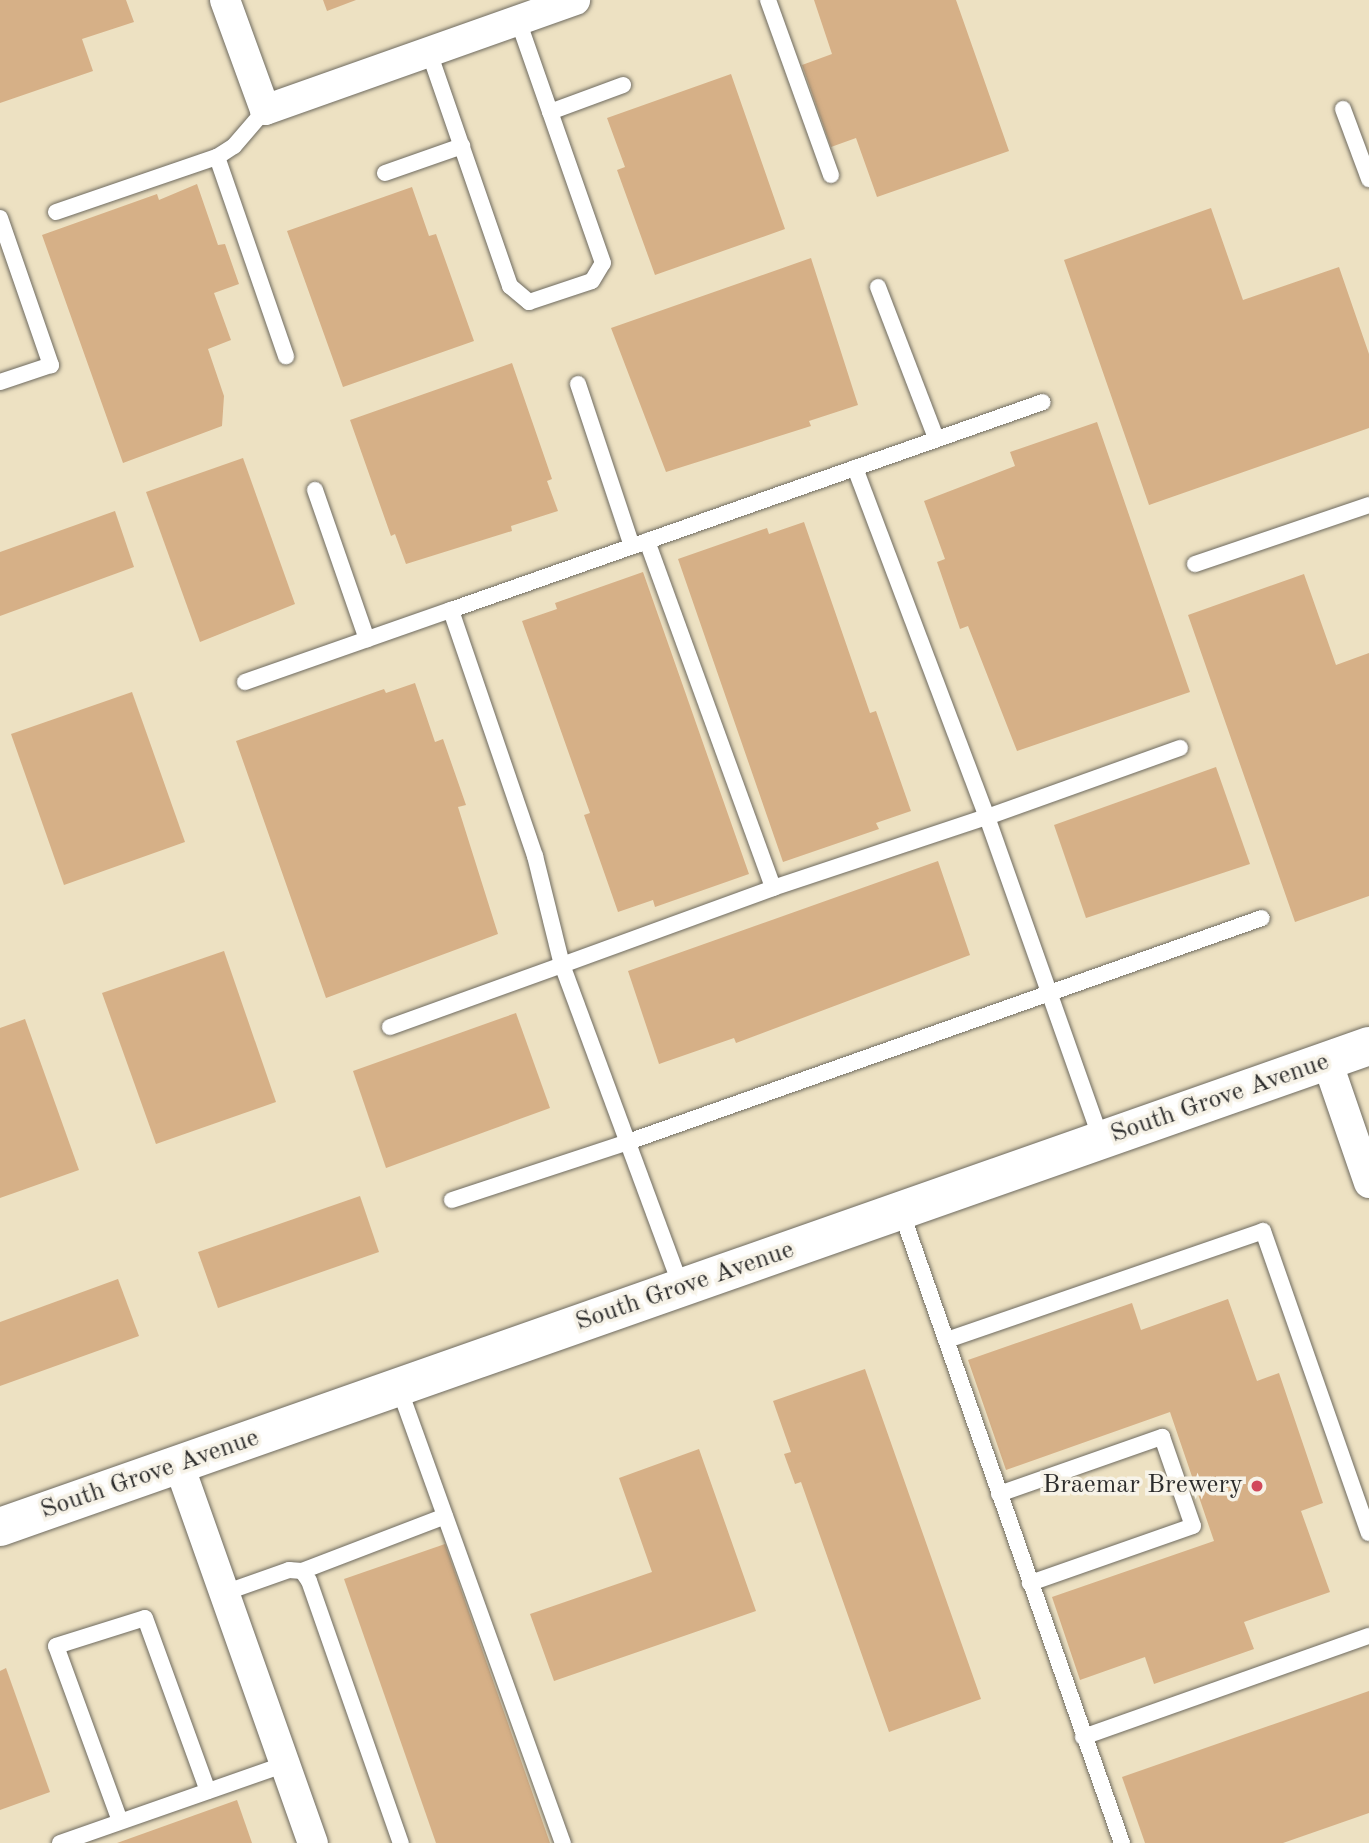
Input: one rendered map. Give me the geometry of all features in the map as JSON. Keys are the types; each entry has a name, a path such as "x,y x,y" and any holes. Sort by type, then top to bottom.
{"main road":[{"name":"South Grove Avenue","path":"0,1527 1369,1046"}],"street":[{"path":"225,0 265,110 575,0"},
{"path":"1327,1061 1369,1183"},
{"path":"179,1465 313,1843"}],"lane":[{"path":"768,0 831,175"},
{"path":"429,52 510,286 529,302 592,281 603,263 518,20"},
{"path":"551,112 623,85"},
{"path":"1343,109 1369,179"},
{"path":"56,212 217,157 233,146 265,110"},
{"path":"385,173 462,146"},
{"path":"217,157 286,356"},
{"path":"0,218 51,365 0,382"},
{"path":"878,287 936,438"},
{"path":"578,384 773,888"},
{"path":"245,682 1043,402"},
{"path":"855,468 987,817 1102,1141"},
{"path":"315,490 367,639"},
{"path":"1195,564 1369,505"},
{"path":"451,610 535,856 562,965 682,1289"},
{"path":"390,1027 773,888 987,817 1180,748"},
{"path":"452,1200 628,1142 1262,918"},
{"path":"901,1211 1122,1843"},
{"path":"947,1340 1263,1231 1369,1533"},
{"path":"399,1388 563,1843"},
{"path":"999,1494 1162,1437 1193,1526 1030,1583"},
{"path":"225,1593 289,1570 302,1571 445,1516"},
{"path":"302,1571 401,1843"},
{"path":"120,1821 56,1646 145,1618 208,1791"},
{"path":"1083,1737 1369,1636"},
{"path":"60,1843 285,1764"}],"building":[{"path":"0,0 126,0 134,22 82,39 93,71 0,103"},
{"path":"323,0 356,0 327,11"},
{"path":"814,0 956,0 1009,151 877,197 856,138 831,147 802,65 832,54"},
{"path":"731,74 785,229 655,275 617,170 625,167 607,118"},
{"path":"197,184 218,245 225,244 239,284 214,293 231,340 208,349 224,396 222,426 123,463 42,235 157,194 159,200"},
{"path":"412,187 429,236 436,234 474,341 343,387 287,231"},
{"path":"1211,208 1243,300 1339,267 1369,354 1369,428 1149,505 1064,260"},
{"path":"811,258 858,405 809,421 811,426 666,472 611,328"},
{"path":"512,363 552,479 547,481 558,511 511,526 512,531 406,564 395,534 391,536 350,420"},
{"path":"1097,422 1190,692 1017,751 968,626 960,629 937,562 945,559 924,501 1015,466 1010,452"},
{"path":"243,458 295,604 200,642 146,492"},
{"path":"115,511 134,567 0,616 0,552"},
{"path":"804,522 870,713 876,711 911,811 876,823 879,829 783,862 678,559 767,528 769,534"},
{"path":"643,572 749,874 655,907 653,900 618,912 584,815 590,813 522,621 557,609 555,603"},
{"path":"1304,574 1336,665 1369,653 1369,896 1295,922 1188,615"},
{"path":"415,683 435,742 443,739 466,805 458,807 498,934 326,998 236,741 384,689 386,693"},
{"path":"132,692 185,842 64,885 11,734"},
{"path":"1216,767 1250,864 1086,918 1054,825"},
{"path":"938,861 970,955 736,1043 734,1038 659,1064 628,971"},
{"path":"224,951 276,1102 156,1144 102,993"},
{"path":"516,1013 550,1108 386,1168 353,1071"},
{"path":"25,1019 79,1170 0,1198 0,1028"},
{"path":"360,1196 379,1252 218,1308 198,1252"},
{"path":"118,1279 139,1336 0,1386 0,1322"},
{"name":"Braemar Brewery","path":"1228,1299 1257,1381 1279,1373 1323,1503 1301,1511 1330,1592 1244,1622 1254,1649 1154,1684 1145,1657 1080,1680 1052,1597 1214,1541 1170,1412 1006,1470 968,1360 1132,1303 1141,1330"},
{"path":"865,1369 981,1699 889,1732 801,1482 795,1484 784,1454 791,1452 773,1401"},
{"path":"699,1449 756,1611 554,1681 530,1614 652,1572 619,1478"},
{"path":"445,1544 550,1843 436,1843 344,1579"},
{"path":"6,1668 50,1792 0,1810 0,1671"},
{"path":"1369,1691 1369,1813 1283,1843 1145,1843 1122,1777"},
{"path":"237,1800 252,1843 117,1843"}],"place":[{"name":"Braemar Brewery","path":"1257,1486"}]}
